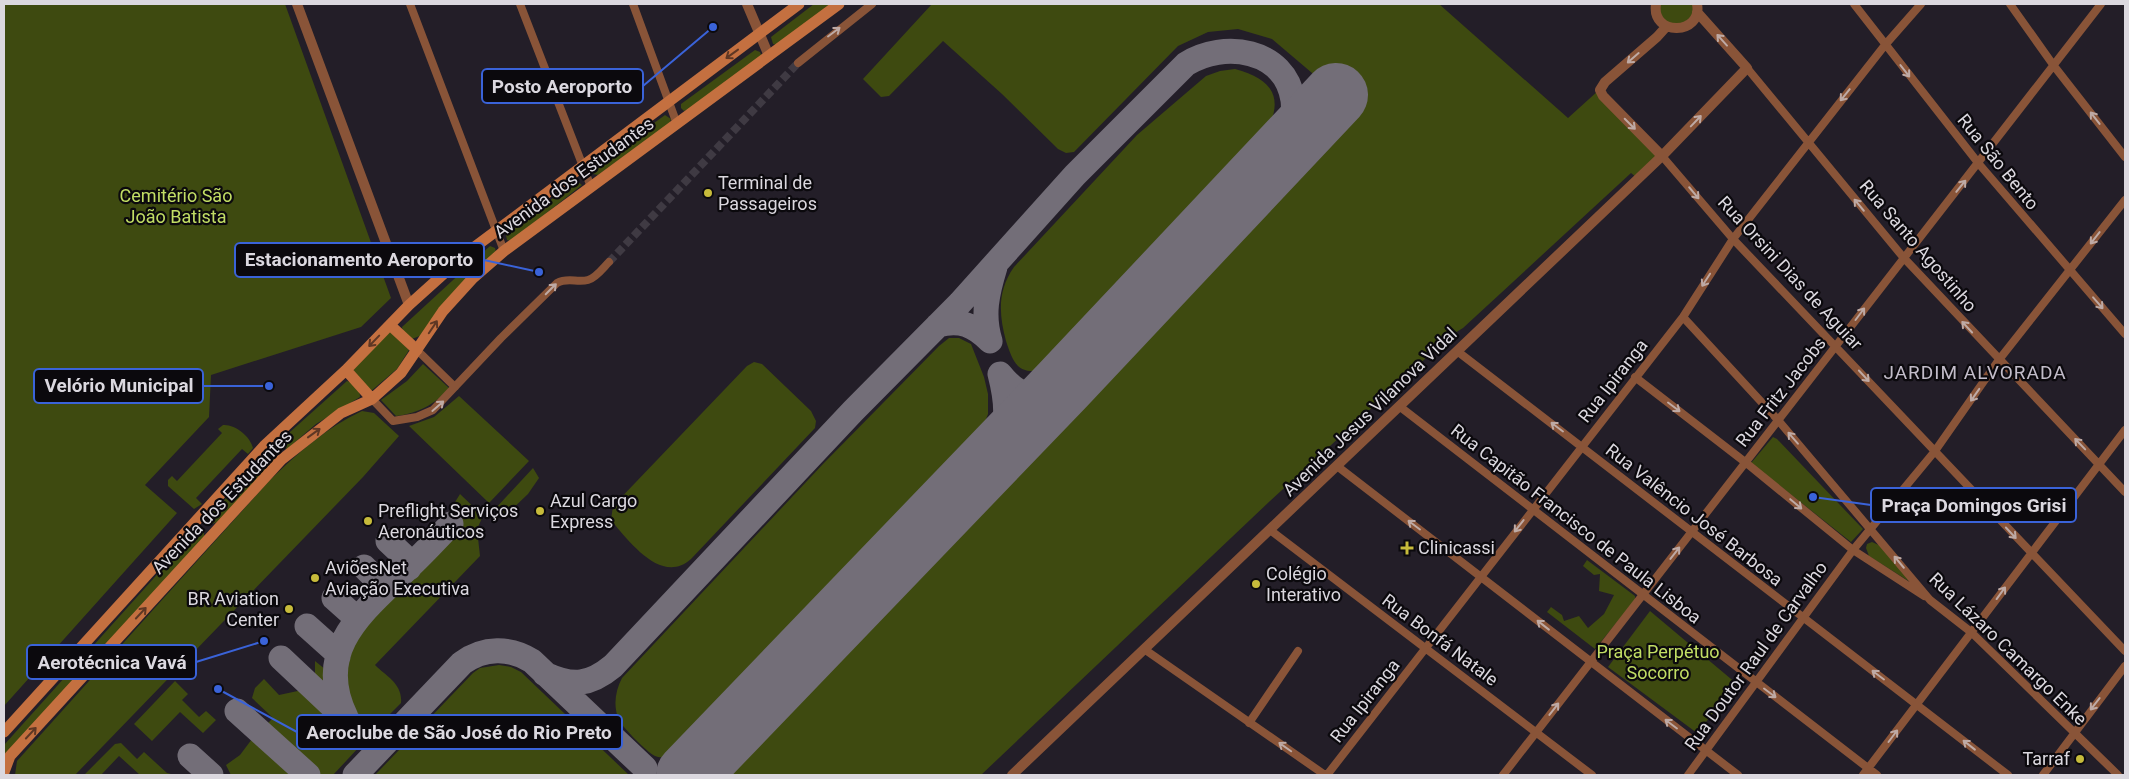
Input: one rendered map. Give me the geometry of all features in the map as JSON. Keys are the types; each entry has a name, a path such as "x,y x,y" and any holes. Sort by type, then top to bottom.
{"main road":[{"name":"Avenida dos Estudantes","path":"4,732 265,445 346,370 409,305 468,252 799,4"},
{"name":"Avenida dos Estudantes","path":"4,772 10,756 281,460 342,413 372,399 401,373 443,312 473,278 504,251 839,4"},
{"path":"390,324 417,350"},
{"path":"346,370 372,399"},
{"path":"265,445 281,460"},
{"path":"198,518 215,533"}],"street":[{"path":"298,4 409,305"},
{"path":"410,4 504,251"},
{"path":"520,4 591,187"},
{"path":"633,4 677,124"},
{"path":"747,4 769,56"},
{"path":"798,63 872,4"},
{"path":"1656,4 1658,18 1666,26 1681,29 1694,19 1698,7"},
{"name":"Rua São Bento","path":"1854,4 1884,45 1979,164 2125,334"},
{"name":"Rua Ipiranga","path":"1326,775 1683,317 1733,239 1807,142 1884,45 1921,4"},
{"path":"2010,4 2054,66 2125,157"},
{"name":"Rua Fritz Jacobs","path":"1503,775 1836,346 1902,258 1979,164 2101,4"},
{"name":"Rua Santo Agostinho","path":"1698,7 1902,258 1998,361 2125,492"},
{"name":"Rua Orsini Dias de Aguiar","path":"1666,26 1657,37 1604,82 1600,90 1603,96 1662,156 1733,239 2125,651"},
{"name":"Avenida Jesus Vilanova Vidal","path":"1012,775 1662,156 1747,68"},
{"name":"Rua Doutor Raul de Carvalho","path":"1688,775 1852,550 1936,451 1998,361 2125,200"},
{"path":"372,399 393,421 408,420 433,410 501,338 557,283 563,280 588,280 595,277 609,262"},
{"name":"Rua Lázaro Camargo Enke","path":"1683,317 1778,420 1930,600 1971,632 2118,775"},
{"path":"417,350 455,387"},
{"name":"Rua Valêncio José Barbosa","path":"1457,352 2008,775"},
{"path":"1635,377 1745,462 1852,550 1930,600"},
{"name":"Rua Capitão Francisco de Paula Lisboa","path":"1399,406 1877,775"},
{"path":"1863,775 2125,430"},
{"path":"1337,466 1738,775"},
{"name":"Rua Bonfá Natale","path":"1270,530 1592,775"},
{"path":"1144,649 1326,775"},
{"path":"1249,723 1298,651"},
{"path":"2043,775 2073,732 2125,666"}],"green space":[{"name":"Cemitério São João Batista","path":"4,4 285,4 391,298 361,327 211,375 209,417 145,485 177,513 4,706"},
{"path":"814,4 832,4 777,45 773,44 771,37"},
{"path":"932,4 1439,4 1568,118 1599,90 1661,156 1637,178 1631,173 1463,328 1450,336 1270,501 981,775 723,775 895,593 1051,435 1352,112 1352,105 1329,84 1325,84 1272,39 1238,29 1208,32 1178,46 1074,152 1066,153 1058,149 1002,94 943,41 889,96 881,97 863,79"},
{"path":"1659,4 1694,4 1693,15 1679,27 1662,20"},
{"path":"755,50 760,52 762,57 689,109 684,111 681,108 681,104"},
{"path":"1235,69 1258,78 1272,91 1274,109 1272,120 1266,132 1043,370 1027,371 1022,369 1014,361 1006,341 1001,312 1002,294 1008,276 1014,267 1137,135 1206,76 1220,71"},
{"path":"665,115 671,119 670,123 598,175 593,174 593,168"},
{"path":"576,180 582,185 511,241 507,240 506,235"},
{"path":"490,246 495,248 496,252 422,335 412,339 403,332 402,327"},
{"path":"390,331 409,350 397,369 371,391 353,370"},
{"path":"949,338 959,338 971,344 984,377 988,394 988,414 978,440 870,546 678,752 664,757 651,754 630,734 619,720 616,710 616,699 622,678 823,464"},
{"path":"754,362 762,364 811,411 816,421 815,428 691,559 680,566 659,565 640,552 611,520 613,506 747,366"},
{"path":"423,364 449,388 426,407 412,413 396,416 381,400 407,381"},
{"path":"347,381 356,387 360,397 316,424 287,449 281,446 281,440"},
{"path":"459,396 529,461 489,503 409,426 434,417"},
{"path":"362,411 374,413 399,436 363,477 75,775 15,775 17,761 270,480 313,441 349,417"},
{"path":"223,425 232,426 241,432 249,439 253,448 248,454 242,449 196,498 202,504 194,509 168,486 168,480 172,476 177,481 222,433 218,429"},
{"path":"1773,437 1863,529 1851,542 1751,463"},
{"path":"271,453 277,460 217,522 212,524 209,519 212,513 267,454"},
{"path":"533,468 539,478 528,494 507,514 499,514 494,510"},
{"path":"460,494 483,516 477,529 480,556 375,665 397,686 401,696 401,703 374,730 370,731 353,716 344,695 342,672 346,647 356,629 461,519 452,507"},
{"path":"198,529 204,532 204,537 4,766 4,745"},
{"path":"1872,542 1883,547 1915,585 1869,556 1866,548 1867,544"},
{"path":"1587,560 1635,596 1635,600 1595,649 1547,612 1551,607 1562,615 1564,621 1579,616 1588,628 1604,614 1614,595 1599,591 1600,574 1594,575 1583,566"},
{"name":"Praça Perpétuo Socorro","path":"1650,611 1737,684 1697,733 1608,667"},
{"path":"315,661 331,674 332,688 328,693 315,684"},
{"path":"499,665 511,667 521,672 629,775 375,775 473,673 480,668"},
{"path":"264,679 279,695 307,689 360,739 361,745 333,775 315,775 264,727 273,718 252,698 255,688"},
{"path":"175,681 188,694 182,700 199,717 206,711 216,720 203,733 180,712 152,741 134,724"},
{"path":"255,735 300,775 231,775 226,765 240,755"},
{"path":"121,743 137,759 144,752 167,773 175,775 140,775 119,756 101,775 84,775 115,744"}],"taxiway":[{"path":"545,674 564,681 581,682 597,677 613,666 853,411 960,303 1075,175 1186,64 1218,52 1234,51 1251,54 1266,60 1278,69 1288,83 1293,100 1292,123 1286,146"},
{"path":"938,325 960,323 972,327 990,341 986,322 986,304 995,267"},
{"path":"983,468 997,444 1005,424 1005,402 1000,374 1014,388 1028,394 1044,393 1063,385"},
{"path":"346,717 337,693 335,671 339,651 348,633 375,599 451,524"},
{"path":"388,541 407,559 409,568"},
{"path":"364,567 381,584 383,591"},
{"path":"334,598 353,615 354,623"},
{"path":"307,626 336,652 338,657"},
{"path":"355,775 462,663 479,654 497,651 515,653 532,661 645,768"},
{"path":"281,658 367,739 376,742 389,738"},
{"path":"237,711 308,775"},
{"path":"190,756 211,775"},
{"path":"680,775 696,767"}],"runway":[{"path":"688,775 1063,385 1336,95"}],"tunnel":[{"path":"609,262 798,63"}],"place":[{"name":"Posto Aeroporto","path":"713,27"},
{"name":"Terminal de Passageiros","path":"708,193"},
{"name":"Estacionamento Aeroporto","path":"539,272"},
{"name":"Velório Municipal","path":"269,386"},
{"name":"Praça Domingos Grisi","path":"1813,497"},
{"name":"Azul Cargo Express","path":"540,511"},
{"name":"Preflight Serviços Aeronáuticos","path":"368,521"},
{"name":"Clinicassi","path":"1407,548"},
{"name":"AviõesNet Aviação Executiva","path":"315,578"},
{"name":"Colégio Interativo","path":"1256,584"},
{"name":"BR Aviation Center","path":"289,609"},
{"name":"Aerotécnica Vavá","path":"264,641"},
{"name":"Aeroclube de São José do Rio Preto","path":"218,689"},
{"name":"Tarraf","path":"2080,759"}],"district":[{"name":"JARDIM ALVORADA","path":"1975,372"}]}
